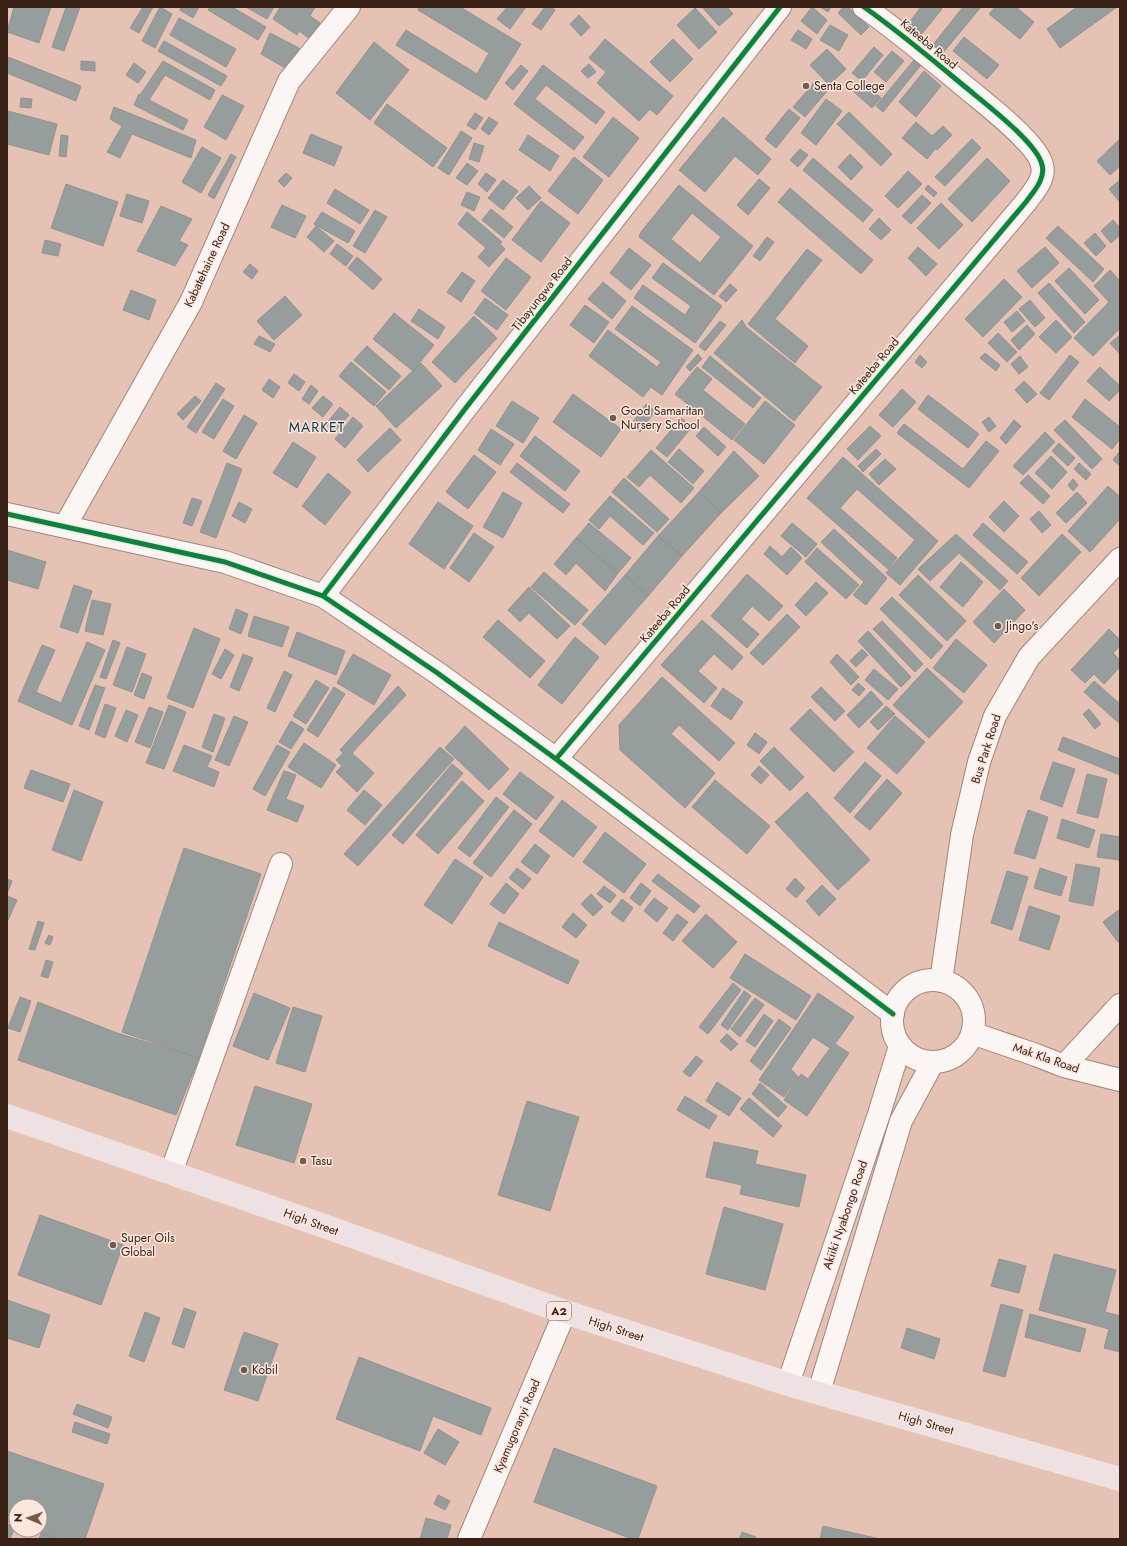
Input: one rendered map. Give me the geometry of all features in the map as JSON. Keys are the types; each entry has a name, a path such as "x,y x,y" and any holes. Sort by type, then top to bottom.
{"main road":[{"name":"High Street","path":"7,1116 565,1312 788,1384 1120,1478"}],"street":[{"name":"Kabatehaine Road","path":"65,526 191,302 290,81 349,7"},
{"name":"Tibayungwa Road","path":"323,596 465,409 780,7"},
{"name":"Kateeba Road","path":"556,759 1026,202 1042,179 1043,166 1039,156 1014,128 896,29 864,7"},
{"path":"7,514 225,562 323,596 436,672 556,759 893,1014"},
{"name":"Bus Park Road","path":"941,981 962,835 979,762 995,716 1028,657 1120,559"},
{"path":"171,1173 281,864"},
{"path":"925,981 941,981 952,985 961,991 968,1000 974,1022 972,1033 967,1044 961,1051 943,1061 933,1062 915,1058 900,1046 893,1030 893,1014 899,998 910,987 925,981"},
{"path":"1064,1066 1120,1005"},
{"name":"Mak Kla Road","path":"972,1033 1064,1066 1120,1080"},
{"name":"Akiiki Nyabongo Road","path":"788,1384 879,1114 900,1046"},
{"name":"Akiiki Nyabongo Road","path":"819,1392 901,1121 933,1062"},
{"name":"Kyamugoranyi Road","path":"469,1539 565,1312"}],"building":[{"path":"14,7 51,7 39,43 7,32"},
{"path":"66,7 80,7 64,51 52,47"},
{"path":"143,7 153,7 139,33 130,28"},
{"path":"160,7 172,14 155,48 142,41"},
{"path":"181,7 199,7 193,18 180,10"},
{"path":"210,7 232,7 266,27 258,40 208,10"},
{"path":"246,7 274,7 267,19"},
{"path":"280,7 315,7 310,16 320,23 310,39 299,31 297,35 273,19"},
{"path":"419,7 460,7 521,44 486,100 396,45 406,30 477,74 489,53 418,10"},
{"path":"507,7 526,7 510,29 497,19"},
{"path":"545,7 551,7 555,10 541,30 532,24"},
{"path":"702,7 727,7 733,14 719,26"},
{"path":"812,7 827,20 817,34 801,21"},
{"path":"820,7 831,7 828,12"},
{"path":"843,7 848,7 869,27 861,35 838,13"},
{"path":"921,7 940,7 942,9 920,36 907,25"},
{"path":"963,7 981,7 942,54 932,46"},
{"path":"995,7 1016,7 1034,22 1020,39 989,14"},
{"path":"1077,7 1117,7 1060,48 1047,29"},
{"path":"695,8 717,32 699,49 677,25"},
{"path":"579,15 590,27 581,36 570,24"},
{"path":"179,18 236,49 226,67 170,35"},
{"path":"830,25 848,35 839,51 820,40"},
{"path":"798,30 812,39 806,49 791,40"},
{"path":"270,33 299,48 287,69 261,54"},
{"path":"964,37 999,65 987,79 953,51"},
{"path":"605,39 673,96 657,115 650,109 639,121 597,83 606,72 589,58"},
{"path":"673,39 693,59 670,82 650,62"},
{"path":"164,41 227,76 221,86 158,51"},
{"path":"374,42 409,70 370,120 336,93"},
{"path":"874,47 883,55 862,81 852,73"},
{"path":"827,49 846,69 829,85 810,65"},
{"path":"892,51 904,61 886,82 874,72"},
{"path":"8,57 81,86 76,101 7,73"},
{"path":"914,60 921,65 883,112 876,106"},
{"path":"81,61 95,62 95,71 81,70"},
{"path":"163,61 215,90 210,100 165,75 149,100 188,120 183,130 134,105 139,94 140,95"},
{"path":"134,63 146,72 138,83 126,75"},
{"path":"589,64 596,72 588,78 581,71"},
{"path":"521,65 528,71 513,90 505,83"},
{"path":"543,65 605,112 596,124 546,85 535,99 584,137 574,150 514,104"},
{"path":"924,71 941,86 916,117 899,102"},
{"path":"817,79 828,90 805,117 793,107"},
{"path":"863,82 881,98 872,108 854,92"},
{"path":"222,95 244,106 226,140 204,127"},
{"path":"21,98 32,99 31,108 20,107"},
{"path":"826,99 842,111 816,145 801,133"},
{"path":"387,104 447,148 433,167 374,123"},
{"path":"114,107 196,140 191,158 132,134 120,158 107,152 122,126 110,119"},
{"path":"789,109 800,118 776,148 765,139"},
{"path":"8,111 57,124 49,155 7,144"},
{"path":"849,112 892,154 881,166 837,124"},
{"path":"475,113 483,118 475,130 467,125"},
{"path":"489,117 498,123 489,135 481,129"},
{"path":"613,117 639,138 609,177 583,157"},
{"path":"723,117 771,159 758,175 735,156 705,192 679,170"},
{"path":"916,122 932,136 943,126 952,135 937,150 936,148 927,159 902,138"},
{"path":"461,131 472,138 449,175 438,168"},
{"path":"311,134 342,147 334,166 303,153"},
{"path":"61,135 68,136 66,157 59,156"},
{"path":"528,135 559,156 550,171 519,150"},
{"path":"972,139 981,148 945,186 935,177"},
{"path":"1120,139 1120,166 1110,175 1097,161"},
{"path":"474,143 484,146 479,162 469,159"},
{"path":"202,147 221,158 201,193 182,182"},
{"path":"800,149 808,155 798,167 790,160"},
{"path":"231,154 236,157 214,199 208,195"},
{"path":"850,154 863,167 851,180 838,167"},
{"path":"574,157 603,180 578,214 548,191"},
{"path":"813,158 873,210 863,222 803,170"},
{"path":"987,158 1010,181 972,222 948,199"},
{"path":"467,163 478,171 467,185 456,178"},
{"path":"908,171 922,184 898,208 885,196"},
{"path":"286,173 292,178 284,187 278,181"},
{"path":"486,173 496,180 487,192 478,184"},
{"path":"759,179 770,188 748,215 737,205"},
{"path":"503,180 518,191 503,210 488,198"},
{"path":"1120,180 1120,200 1119,201 1109,189"},
{"path":"66,184 118,202 103,246 51,228"},
{"path":"679,185 753,246 714,295 639,237 641,232","holes":["692,213 721,237 700,263 671,239"]},
{"path":"928,185 937,193 934,197 925,189"},
{"path":"529,186 541,198 528,210 516,198"},
{"path":"790,188 873,260 861,274 778,202"},
{"path":"335,189 369,210 360,224 327,203"},
{"path":"467,192 480,197 474,211 461,205"},
{"path":"127,194 149,201 142,223 120,216"},
{"path":"922,195 931,203 911,224 902,216"},
{"path":"541,201 570,223 541,262 512,240"},
{"path":"941,203 963,225 939,249 917,228"},
{"path":"282,205 306,216 295,238 271,227"},
{"path":"161,206 192,219 179,241 188,245 175,266 137,251"},
{"path":"491,209 513,227 504,238 482,220"},
{"path":"375,210 387,217 365,253 353,246"},
{"path":"322,212 355,231 348,243 314,224"},
{"path":"467,212 502,242 500,244 505,249 489,267 478,257 486,248 458,224"},
{"path":"879,218 891,230 881,240 869,229"},
{"path":"1113,220 1120,228 1120,235 1111,243 1101,231"},
{"path":"316,226 334,241 324,252 307,237"},
{"path":"1058,226 1104,269 1093,282 1046,238"},
{"path":"1095,233 1106,246 1096,256 1084,243"},
{"path":"767,237 774,242 760,261 753,256"},
{"path":"45,240 61,244 58,256 42,253"},
{"path":"337,244 353,256 346,266 330,254"},
{"path":"918,247 937,264 926,276 908,258"},
{"path":"1045,247 1059,263 1032,288 1017,271"},
{"path":"629,248 651,265 631,290 610,273"},
{"path":"807,249 822,260 775,319 808,346 795,363 748,324"},
{"path":"357,257 382,279 373,290 348,268"},
{"path":"506,258 531,277 506,310 481,291"},
{"path":"663,263 722,306 695,343 634,298 643,285 685,315 691,306 652,278"},
{"path":"250,264 258,271 252,279 243,272"},
{"path":"1069,268 1099,300 1085,314 1055,281"},
{"path":"1110,270 1120,281 1120,328 1093,356 1074,338 1109,302 1094,286"},
{"path":"462,272 475,281 461,302 447,292"},
{"path":"1004,279 1022,297 983,337 965,319"},
{"path":"603,282 626,301 612,319 588,299"},
{"path":"1049,283 1085,322 1074,333 1038,293"},
{"path":"730,284 737,290 726,302 719,296"},
{"path":"131,290 156,300 149,320 123,310"},
{"path":"285,296 302,315 274,340 257,321"},
{"path":"485,298 508,315 497,330 474,313"},
{"path":"1030,300 1045,318 1035,327 1019,309"},
{"path":"585,305 609,322 594,343 570,325"},
{"path":"632,306 693,350 662,395 651,387 643,397 589,356 608,330 657,367 661,362 615,329"},
{"path":"419,309 445,327 438,339 411,321"},
{"path":"1017,311 1025,321 1012,332 1004,322"},
{"path":"394,313 434,345 413,371 373,339"},
{"path":"474,316 497,338 455,383 432,362"},
{"path":"742,320 746,327 822,387 794,421 714,353"},
{"path":"1056,320 1072,337 1056,353 1039,337"},
{"path":"720,321 726,325 705,351 699,346"},
{"path":"1027,325 1035,334 1019,350 1011,340"},
{"path":"998,333 1017,352 1007,362 988,343"},
{"path":"1120,335 1120,354 1110,343"},
{"path":"259,336 275,344 270,352 254,344"},
{"path":"367,346 401,376 389,390 354,360"},
{"path":"985,353 1000,365 996,371 980,358"},
{"path":"698,354 702,359 690,371 686,367"},
{"path":"920,355 927,362 922,368 915,362"},
{"path":"1070,355 1079,362 1049,400 1040,393"},
{"path":"710,356 761,398 753,408 702,367"},
{"path":"1020,356 1028,367 1019,374 1011,364"},
{"path":"351,362 386,392 374,406 339,376"},
{"path":"421,363 442,386 396,428 376,406"},
{"path":"697,367 712,379 703,390 745,424 732,440 675,394"},
{"path":"1100,367 1120,386 1120,390 1109,401 1087,381"},
{"path":"294,374 305,382 299,391 288,383"},
{"path":"269,379 280,387 273,398 262,390"},
{"path":"1024,381 1037,394 1027,403 1015,390"},
{"path":"216,383 225,389 196,433 187,427"},
{"path":"311,385 318,391 309,404 302,399"},
{"path":"902,389 916,402 893,427 879,415"},
{"path":"573,394 621,429 601,457 553,422"},
{"path":"928,395 979,434 968,448 918,409"},
{"path":"195,396 201,401 183,420 177,414"},
{"path":"323,396 333,404 323,417 312,408"},
{"path":"223,399 234,406 214,439 202,432"},
{"path":"1085,399 1120,427 1120,439 1112,449 1072,417"},
{"path":"512,401 539,418 523,443 496,426"},
{"path":"765,401 795,425 764,464 734,440"},
{"path":"646,404 655,411 640,432 631,425"},
{"path":"340,407 349,415 335,431 326,424"},
{"path":"244,415 257,423 236,459 223,451"},
{"path":"353,417 363,426 345,448 335,439"},
{"path":"989,417 996,426 989,432 982,422"},
{"path":"681,418 692,427 667,457 656,448"},
{"path":"1014,420 1021,426 1006,444 1000,438"},
{"path":"1065,420 1102,459 1092,469 1054,430"},
{"path":"904,424 963,469 986,441 999,451 969,488 897,433"},
{"path":"870,426 881,436 858,460 847,449"},
{"path":"704,427 726,447 718,456 696,436"},
{"path":"390,428 401,440 368,472 357,460"},
{"path":"491,429 514,444 500,465 478,450"},
{"path":"1045,432 1055,442 1023,475 1013,466"},
{"path":"535,436 580,471 565,491 520,456"},
{"path":"293,442 316,457 297,488 273,473"},
{"path":"1059,443 1075,458 1068,466 1052,451"},
{"path":"679,449 704,471 693,484 668,462"},
{"path":"876,449 881,454 863,472 858,466"},
{"path":"651,450 694,488 681,503 650,475 639,487 627,477"},
{"path":"734,451 759,476 721,513 699,492"},
{"path":"1120,451 1120,466 1113,460"},
{"path":"474,455 496,472 468,509 446,492"},
{"path":"1051,456 1067,472 1052,489 1035,473"},
{"path":"843,457 938,541 900,585 886,573 915,540 857,489 840,508 897,558 888,569 807,498"},
{"path":"885,459 896,469 879,485 869,474"},
{"path":"227,463 242,469 216,538 200,532"},
{"path":"517,463 570,504 563,513 510,472"},
{"path":"1079,463 1091,474 1086,480 1074,469"},
{"path":"328,473 351,492 325,525 302,506"},
{"path":"1028,475 1050,496 1043,504 1020,483"},
{"path":"624,478 669,519 657,532 612,492"},
{"path":"1073,479 1078,485 1073,491 1068,485"},
{"path":"1108,486 1120,497 1120,519 1090,552 1068,531"},
{"path":"503,492 522,503 503,538 483,527"},
{"path":"699,492 721,513 682,556 658,536"},
{"path":"1077,492 1087,503 1066,523 1056,513"},
{"path":"610,496 654,533 643,545 610,516 599,529 589,520"},
{"path":"192,498 202,501 192,526 183,523"},
{"path":"1004,501 1019,516 1004,532 989,517"},
{"path":"239,502 252,509 245,523 232,516"},
{"path":"438,502 473,526 444,569 409,544"},
{"path":"1039,511 1051,525 1042,533 1030,519"},
{"path":"589,523 631,558 618,573 576,538"},
{"path":"792,523 817,544 806,557 781,536"},
{"path":"983,523 1028,562 1017,574 973,535"},
{"path":"834,529 887,578 866,605 853,595 864,582 821,542"},
{"path":"474,533 494,547 469,582 450,568"},
{"path":"956,534 1008,581 1000,590 959,553 930,581 918,569"},
{"path":"1062,534 1081,552 1039,596 1021,578"},
{"path":"658,536 682,556 648,596 625,575"},
{"path":"576,538 618,573 605,591 576,563 566,575 554,564"},
{"path":"770,546 782,557 791,547 802,558 787,575 764,554"},
{"path":"817,548 859,585 846,599 805,562"},
{"path":"7,550 46,562 38,589 7,580"},
{"path":"961,562 983,582 963,607 940,587"},
{"path":"544,572 588,610 575,625 531,587"},
{"path":"747,574 783,606 769,621 752,606 741,619 759,634 747,648 711,616"},
{"path":"625,575 648,596 605,645 582,624"},
{"path":"918,575 966,621 947,641 899,595"},
{"path":"816,582 828,593 806,616 795,605"},
{"path":"74,585 92,591 78,633 60,627"},
{"path":"529,587 570,626 557,639 529,613 520,622 508,610"},
{"path":"1004,589 1025,610 994,643 973,622"},
{"path":"892,597 943,646 931,659 880,609"},
{"path":"92,600 111,604 103,635 85,631"},
{"path":"236,609 248,614 241,634 229,629"},
{"path":"787,614 800,627 763,665 750,653"},
{"path":"254,616 289,627 282,647 248,636"},
{"path":"498,620 545,661 530,678 483,637"},
{"path":"702,620 743,657 732,670 714,654 698,671 717,688 704,703 661,665"},
{"path":"882,621 923,664 915,672 873,629"},
{"path":"194,628 220,639 193,708 167,698"},
{"path":"1109,629 1120,640 1120,646 1113,653 1120,660 1120,667 1104,684 1094,674 1085,683 1071,670"},
{"path":"868,631 911,677 901,687 858,641"},
{"path":"297,632 345,651 336,675 288,656"},
{"path":"575,637 599,657 562,704 538,685"},
{"path":"956,639 987,665 964,693 933,668"},
{"path":"113,640 120,643 106,679 100,677"},
{"path":"87,642 105,650 72,725 18,701 42,645 55,650 36,692 61,703"},
{"path":"127,647 146,654 132,692 113,685"},
{"path":"225,649 234,655 221,679 212,674"},
{"path":"862,649 868,655 856,667 850,661"},
{"path":"243,654 253,658 239,691 230,687"},
{"path":"353,654 391,675 374,705 337,683"},
{"path":"837,654 859,677 851,685 830,662"},
{"path":"927,668 963,702 929,738 893,705"},
{"path":"874,669 898,689 888,700 865,680"},
{"path":"284,671 292,675 275,712 267,708"},
{"path":"142,673 152,677 144,699 134,695"},
{"path":"662,677 735,743 719,761 679,725 671,734 715,773 685,808 620,750 619,725"},
{"path":"316,680 329,688 306,724 293,716"},
{"path":"1094,681 1120,704 1120,724 1084,692"},
{"path":"858,683 865,689 859,696 852,690"},
{"path":"95,685 105,688 89,730 79,726"},
{"path":"398,686 406,695 352,753 374,773 357,792 336,772 342,766 336,760 343,753 340,750"},
{"path":"334,687 345,694 318,737 307,730"},
{"path":"821,687 845,711 835,721 811,697"},
{"path":"723,688 743,702 731,720 711,706"},
{"path":"871,691 883,704 859,728 847,715"},
{"path":"105,704 116,708 105,738 95,734"},
{"path":"169,705 186,712 164,769 146,763"},
{"path":"886,706 895,714 878,730 870,722"},
{"path":"149,707 163,712 150,748 135,742"},
{"path":"810,709 854,752 834,772 790,729"},
{"path":"1089,709 1101,724 1095,729 1083,714"},
{"path":"126,710 138,715 127,742 115,736"},
{"path":"214,714 225,718 213,752 202,747"},
{"path":"234,716 248,722 229,766 215,760"},
{"path":"895,716 925,742 897,774 867,748"},
{"path":"291,721 304,729 291,749 279,742"},
{"path":"465,726 509,769 489,790 445,748"},
{"path":"755,733 767,742 759,754 747,745"},
{"path":"1063,737 1120,759 1120,775 1058,750"},
{"path":"304,743 336,765 321,788 288,767"},
{"path":"184,745 212,756 207,767 219,772 214,787 173,771"},
{"path":"277,745 290,752 265,796 253,789"},
{"path":"440,747 454,759 358,866 344,854"},
{"path":"774,747 804,777 790,791 760,761"},
{"path":"865,762 881,776 850,813 834,798"},
{"path":"1053,762 1075,769 1062,807 1040,799"},
{"path":"452,764 463,773 403,844 392,835"},
{"path":"759,766 769,775 761,784 751,775"},
{"path":"31,770 70,784 63,802 24,788"},
{"path":"284,771 296,775 286,799 304,806 297,822 267,810"},
{"path":"520,772 554,797 536,820 503,794"},
{"path":"1087,774 1107,779 1098,818 1077,813"},
{"path":"887,779 902,793 870,830 854,817"},
{"path":"715,780 770,826 747,854 692,807"},
{"path":"462,781 484,801 438,854 416,835"},
{"path":"74,790 103,802 81,861 52,850"},
{"path":"364,790 382,805 365,825 347,810"},
{"path":"807,792 870,860 838,890 775,822"},
{"path":"496,797 509,807 470,857 458,848"},
{"path":"562,800 597,827 573,857 539,831"},
{"path":"514,810 532,824 491,877 473,863"},
{"path":"1028,810 1048,817 1035,859 1014,853"},
{"path":"1062,819 1095,830 1089,848 1057,838"},
{"path":"605,832 646,864 624,893 583,862"},
{"path":"1101,834 1120,837 1120,860 1097,857"},
{"path":"535,844 550,856 537,874 521,862"},
{"path":"184,848 261,874 199,1058 122,1032"},
{"path":"455,859 483,877 452,924 424,905"},
{"path":"1076,864 1100,868 1093,906 1069,901"},
{"path":"517,868 531,879 523,889 509,878"},
{"path":"1040,868 1067,877 1061,896 1034,888"},
{"path":"1007,871 1028,877 1012,930 991,923"},
{"path":"658,874 700,906 694,913 652,881"},
{"path":"795,878 805,888 796,898 786,889"},
{"path":"7,879 12,881 7,894"},
{"path":"506,883 519,894 504,914 490,904"},
{"path":"641,883 651,891 640,906 630,898"},
{"path":"822,885 836,899 819,916 806,901"},
{"path":"604,886 616,895 610,903 597,894"},
{"path":"591,894 603,907 593,916 581,904"},
{"path":"7,896 17,900 8,920 7,919"},
{"path":"654,898 668,908 657,922 644,911"},
{"path":"622,899 633,908 623,922 611,913"},
{"path":"1029,906 1060,916 1049,950 1019,940"},
{"path":"1120,909 1120,941 1118,942 1103,922"},
{"path":"573,913 587,925 576,938 562,927"},
{"path":"677,914 688,922 673,941 663,933"},
{"path":"706,914 737,942 713,968 682,941"},
{"path":"38,921 44,923 35,950 29,949"},
{"path":"499,922 579,961 568,984 488,946"},
{"path":"49,935 53,937 50,945 45,943"},
{"path":"745,954 811,996 796,1020 730,978"},
{"path":"46,960 53,962 48,978 41,976"},
{"path":"733,983 741,990 708,1034 699,1027"},
{"path":"744,991 751,996 728,1030 721,1025"},
{"path":"254,993 290,1008 268,1060 233,1046"},
{"path":"818,993 854,1017 835,1044 849,1053 807,1116 784,1100 801,1074 808,1079 830,1048 813,1037 791,1069 798,1077 784,1097 759,1080"},
{"path":"20,997 31,1001 20,1032 8,1028"},
{"path":"755,998 764,1005 740,1037 731,1029"},
{"path":"38,1002 117,1033 199,1058 176,1115 18,1060"},
{"path":"293,1007 322,1016 305,1072 276,1063"},
{"path":"764,1014 773,1021 755,1047 746,1041"},
{"path":"779,1019 791,1028 761,1070 750,1061"},
{"path":"727,1034 738,1044 731,1051 720,1041"},
{"path":"696,1056 703,1061 690,1077 683,1072"},
{"path":"717,1082 741,1098 729,1116 706,1101"},
{"path":"760,1083 787,1107 778,1117 752,1094"},
{"path":"255,1086 312,1104 294,1163 236,1145"},
{"path":"685,1096 717,1116 709,1129 677,1110"},
{"path":"749,1098 782,1126 773,1137 740,1109"},
{"path":"527,1101 579,1117 550,1211 498,1195"},
{"path":"714,1142 758,1151 755,1164 806,1175 799,1207 740,1194 742,1185 706,1177"},
{"path":"724,1207 783,1224 765,1290 706,1274"},
{"path":"40,1215 123,1245 101,1305 18,1275"},
{"path":"1054,1254 1116,1270 1105,1312 1120,1316 1120,1352 1104,1348 1109,1329 1039,1310"},
{"path":"999,1259 1026,1266 1019,1293 991,1286"},
{"path":"7,1300 50,1315 39,1348 7,1338"},
{"path":"1001,1304 1023,1310 1005,1377 983,1371"},
{"path":"184,1308 196,1312 184,1348 172,1344"},
{"path":"145,1312 160,1318 144,1362 129,1356"},
{"path":"1030,1314 1086,1329 1080,1352 1025,1337"},
{"path":"907,1328 940,1339 934,1359 901,1348"},
{"path":"244,1332 278,1344 258,1401 224,1390"},
{"path":"359,1357 491,1408 481,1435 433,1416 420,1451 336,1419"},
{"path":"77,1404 112,1417 108,1428 73,1414"},
{"path":"75,1422 110,1434 107,1444 72,1432"},
{"path":"438,1429 459,1442 445,1465 424,1453"},
{"path":"554,1448 657,1486 638,1539 632,1539 534,1502"},
{"path":"7,1451 104,1484 85,1539 59,1539 48,1535 48,1498 8,1498 7,1521"},
{"path":"438,1495 450,1501 445,1510 434,1504"},
{"path":"426,1518 451,1525 447,1539 420,1539"},
{"path":"7,1524 8,1538 10,1538 7,1539"},
{"path":"823,1526 880,1539 820,1539"},
{"path":"742,1532 756,1537 755,1539 739,1539"},
{"path":"48,1535 59,1539 39,1539 48,1538"}],"cycle path":[{"path":"323,596 465,409 780,7"},
{"path":"556,759 1026,202 1041,180 1043,170 1038,156 1011,125 931,58 864,7"},
{"path":"7,514 225,562 323,596 436,672 556,759 893,1014"}],"place":[{"name":"Senta College","path":"806,86"},
{"name":"Good Samaritan Nursery School","path":"613,418"},
{"name":"Jingo's","path":"998,626"},
{"name":"Tasu","path":"303,1161"},
{"name":"Super Oils Global","path":"113,1245"},
{"name":"Kobil","path":"244,1370"}],"district":[{"name":"MARKET","path":"317,427"}]}
